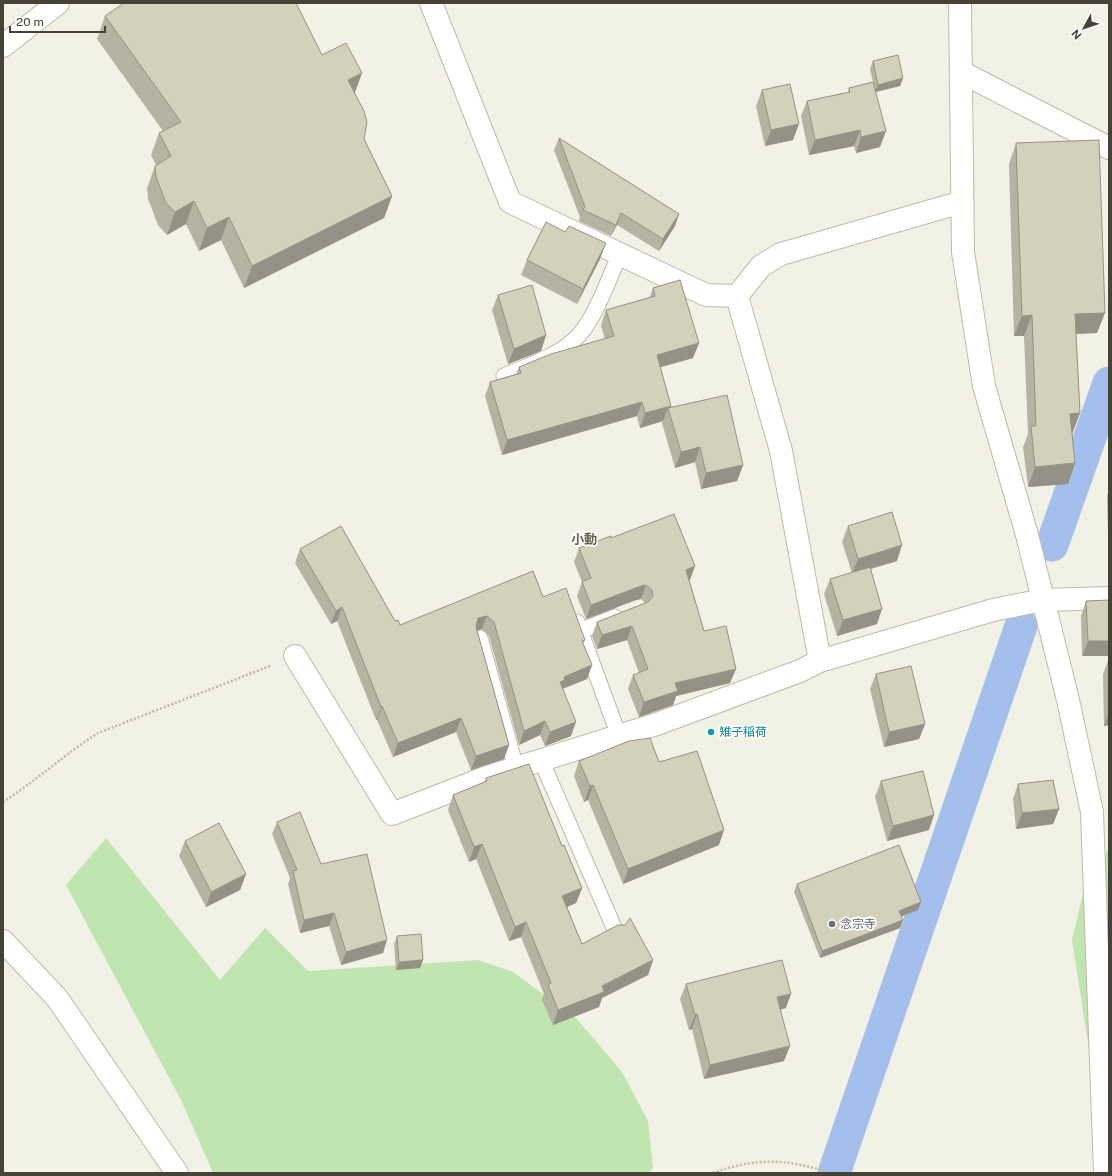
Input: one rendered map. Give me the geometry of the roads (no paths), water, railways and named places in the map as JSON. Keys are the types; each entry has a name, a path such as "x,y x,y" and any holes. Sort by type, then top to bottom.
{"street":[{"path":"3,46 58,3"},
{"path":"431,3 510,202 706,295 737,296"},
{"path":"960,3 963,252 984,386 1027,534 1068,700 1092,812 1105,1173"},
{"path":"961,72 1109,148"},
{"path":"737,296 761,266 781,254 962,202"},
{"path":"737,296 782,451 820,661"},
{"path":"295,656 392,814 487,777 656,724 793,674 820,661 993,610 1043,600 1109,598"},
{"path":"3,942 57,998 177,1173"}],"lane":[{"path":"504,376 548,357 578,336 588,322 620,254"},
{"path":"572,608 619,736"},
{"path":"580,631 632,610"},
{"path":"480,638 516,768"},
{"path":"541,760 616,932"}],"waterway":[{"path":"1052,545 1109,383"},
{"path":"834,1173 1021,626"}],"place":[{"name":"雉子稲荷","path":"711,732"},
{"name":"念宗寺","path":"832,924"}],"district":[{"name":"小動","path":"584,539"}]}
